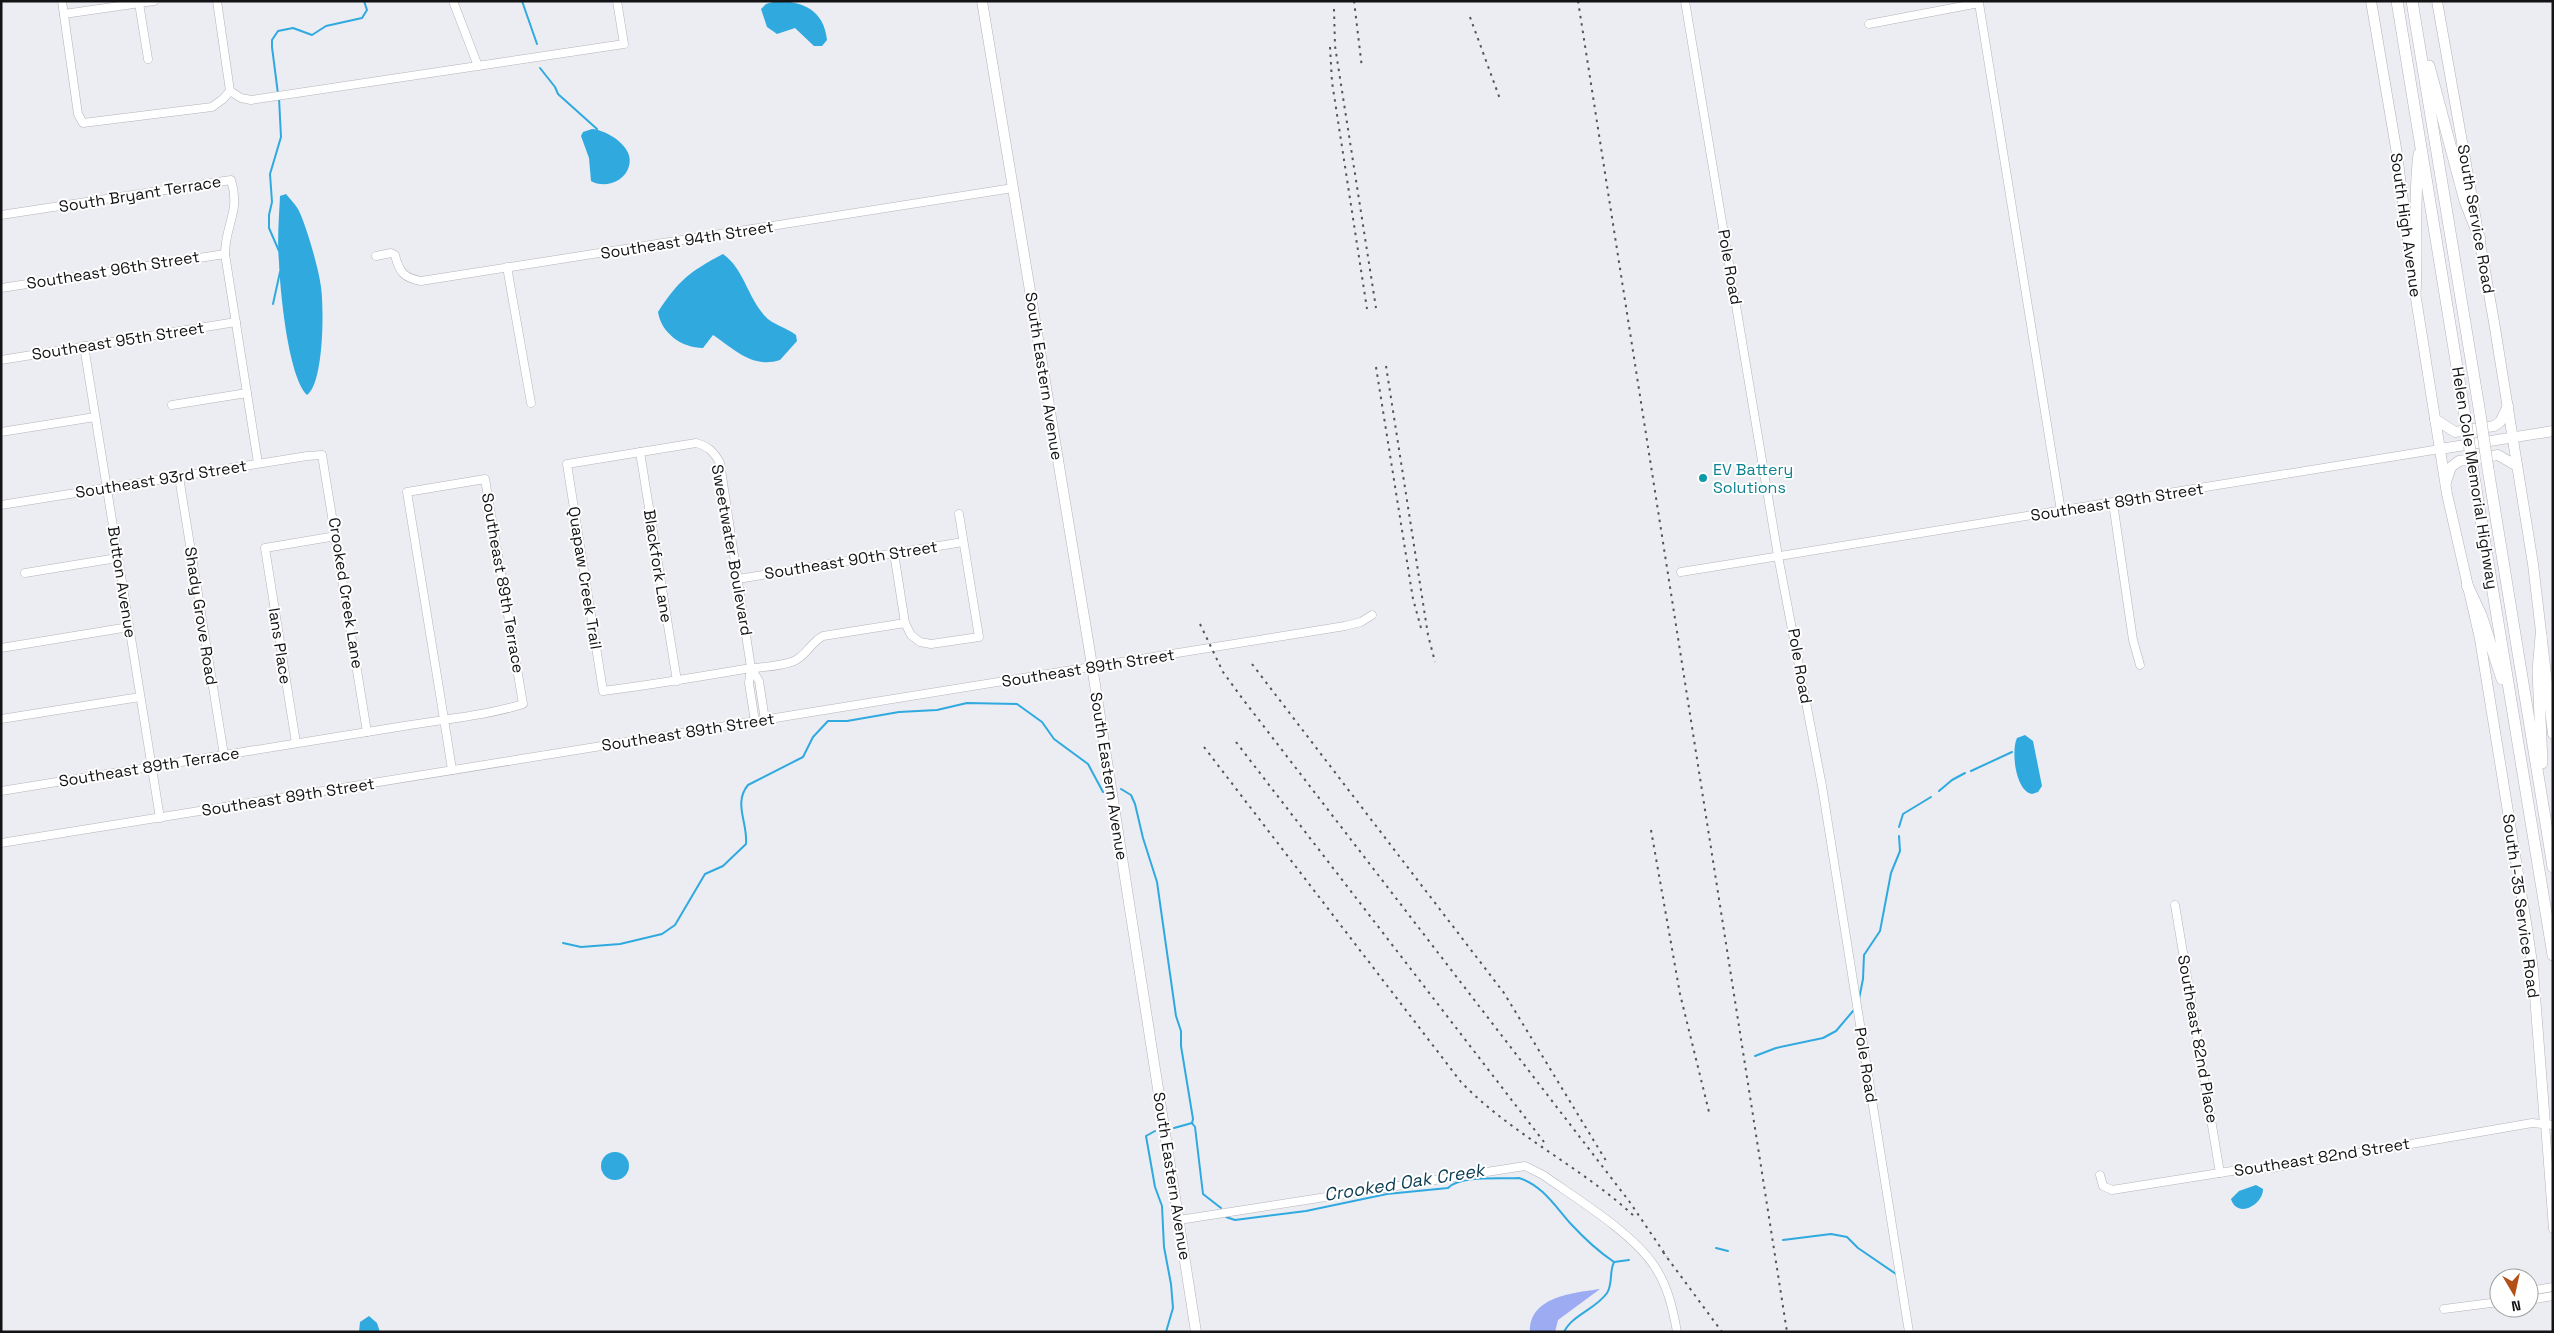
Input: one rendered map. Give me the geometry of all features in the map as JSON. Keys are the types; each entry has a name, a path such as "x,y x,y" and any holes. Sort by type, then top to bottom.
{"highway":[{"name":"Helen Cole Memorial Highway","path":"2397,1 2553,955"},
{"name":"Helen Cole Memorial Highway","path":"2412,1 2553,867"},
{"path":"2414,14 2465,201 2480,239"},
{"path":"2415,294 2417,262 2415,185 2420,140"},
{"path":"2467,585 2481,614 2511,704"},
{"path":"2541,636 2538,671 2544,815"}],"main road":[{"name":"South Eastern Avenue","path":"982,1 1092,666 1196,1332"},
{"name":"South High Avenue","path":"2370,1 2397,154 2415,294 2446,483"},
{"name":"South Service Road","path":"2437,1 2480,239 2535,574 2553,734"},
{"path":"2435,419 2455,432 2490,427 2500,422 2508,406"},
{"name":"Southeast 89th Street","path":"2440,449 2553,431"},
{"path":"2446,483 2451,467 2464,460 2498,455 2517,466"},
{"name":"South I-35 Service Road","path":"2446,483 2480,639 2528,937 2549,1125"}],"street":[{"path":"62,1 78,114 83,123 212,107 230,90"},
{"path":"64,14 154,1"},
{"path":"217,1 230,90 241,98 251,100 624,44 617,1"},
{"path":"453,1 478,66"},
{"name":"Pole Road","path":"1685,1 1778,556 1821,779 1909,1332"},
{"path":"139,3 148,59"},
{"path":"1869,24 1979,3 2061,511"},
{"name":"South Bryant Terrace","path":"1,216 231,180 235,208 226,239 225,254 258,463"},
{"name":"Southeast 94th Street","path":"376,256 391,253 395,255 400,272 404,276 421,281 1013,188"},
{"name":"Southeast 96th Street","path":"1,288 225,254"},
{"path":"507,267 531,403"},
{"name":"Southeast 95th Street","path":"1,360 236,322"},
{"name":"Button Avenue","path":"84,346 160,818"},
{"path":"172,405 247,392"},
{"path":"1,432 95,417"},
{"name":"Sweetwater Boulevard","path":"640,452 696,443 708,448 720,463 751,668 749,683 755,722"},
{"name":"Southeast 89th Street","path":"1681,572 2440,449"},
{"name":"Quapaw Creek Trail","path":"640,452 566,464 603,691 677,681"},
{"name":"Blackfork Lane","path":"640,452 677,681"},
{"name":"Southeast 93rd Street","path":"1,505 258,463 322,455"},
{"name":"Crooked Creek Lane","path":"322,455 368,732"},
{"name":"Shady Grove Road","path":"179,476 224,755"},
{"name":"Southeast 89th Terrace","path":"1,791 368,732 444,719 523,704 485,479 407,492 444,719 452,770"},
{"path":"2113,503 2133,640 2140,665"},
{"path":"894,553 904,623 910,635 926,643 979,637 959,514"},
{"name":"Ians Place","path":"296,743 265,548 336,536"},
{"name":"Southeast 90th Street","path":"738,579 963,542"},
{"path":"25,573 117,558"},
{"name":"Southeast 89th Street","path":"1,843 1345,626 1360,622 1372,615"},
{"path":"677,681 795,661 813,642 823,636 904,623"},
{"path":"1,648 129,627"},
{"name":"Sweetwater Boulevard","path":"751,668 759,681 765,720"},
{"path":"1,719 140,697"},
{"name":"Southeast 82nd Place","path":"2175,905 2220,1173"},
{"name":"Southeast 82nd Street","path":"2100,1175 2103,1186 2112,1190 2220,1173 2272,1168 2532,1123 2549,1125"},
{"name":"South I-35 Service Road","path":"2549,1125 2553,1229"},
{"path":"1179,1220 1525,1166 1543,1174 1641,1249 1654,1266 1667,1289 1677,1332"},
{"path":"2539,1289 2553,1287"},
{"path":"2539,1298 2553,1296"},
{"path":"2444,1309 2489,1302"}],"shaded area":[{"path":"776,1 803,5 817,14 822,21 827,40 822,46 814,46 795,28 777,34 767,27 761,9 766,4"},
{"path":"592,129 612,136 628,152 629,166 627,172 619,180 608,184 591,181 589,158 581,136 583,132"},
{"path":"286,194 298,209 305,225 321,287 322,344 320,361 313,388 307,395 300,385 290,352 281,292 278,254 280,196"},
{"path":"723,254 736,267 753,300 764,315 796,335 797,341 780,360 761,362 752,360 713,335 703,348 688,345 674,338 663,326 658,312 672,292 701,266"},
{"path":"2025,735 2033,741 2042,786 2038,792 2032,794 2022,786 2016,769 2015,744 2017,738"},
{"path":"615,1152 625,1156 629,1166 625,1176 615,1180 605,1176 601,1166 605,1156"},
{"path":"2256,1185 2263,1189 2259,1200 2249,1208 2244,1209 2234,1205 2231,1199 2239,1191"},
{"path":"1600,1289 1558,1320 1555,1332 1530,1332 1532,1320 1537,1311 1545,1304 1566,1295"},
{"path":"369,1316 377,1323 380,1332 359,1332 360,1322"}],"waterway":[{"path":"278,94 272,47 272,40 278,31 293,28 312,35 326,26 362,18 367,10 364,1"},
{"path":"522,1 537,44"},
{"path":"540,68 555,87 558,94 597,129"},
{"path":"279,98 281,137 270,174 272,202 269,215 269,228 279,251"},
{"path":"273,304 280,272"},
{"name":"Crooked Oak Creek","path":"563,943 581,947 620,944 662,934 675,925 705,874 723,866 746,844 741,806 744,792 748,785 803,757 813,737 828,721 847,721 899,712 937,710 967,703 1017,704 1042,722 1054,739 1088,764 1103,792"},
{"path":"1971,771 2012,752"},
{"path":"1939,791 1952,780 1965,773"},
{"name":"Crooked Oak Creek","path":"1121,789 1131,795 1135,804 1143,838 1157,882 1176,1016 1181,1031 1181,1046 1193,1119 1192,1123 1195,1127 1203,1194 1221,1208"},
{"path":"1899,827 1903,814 1931,797"},
{"path":"1859,999 1863,979 1864,955 1880,931 1891,873 1900,851 1899,836"},
{"path":"1755,1056 1776,1048 1823,1038 1836,1031 1853,1011"},
{"path":"1174,1128 1192,1123"},
{"path":"1155,1131 1146,1136 1155,1187 1162,1206 1164,1247 1171,1284 1173,1308 1166,1332"},
{"name":"Crooked Oak Creek","path":"1226,1217 1235,1220 1306,1211 1387,1194 1448,1188 1454,1184 1471,1179 1519,1178 1541,1191 1580,1233 1614,1262"},
{"path":"1783,1240 1831,1234 1847,1237 1858,1248 1896,1274"},
{"path":"1716,1248 1728,1251"},
{"path":"1614,1262 1629,1260"},
{"name":"Crooked Oak Creek","path":"1564,1332 1578,1316 1597,1303 1607,1293 1614,1262"}],"railway":[{"path":"1354,1 1362,68"},
{"path":"1578,1 1787,1332"},
{"path":"1334,9 1335,46 1376,308"},
{"path":"1470,17 1500,99"},
{"path":"1330,47 1332,82 1367,309"},
{"path":"1386,366 1428,635 1435,662"},
{"path":"1376,367 1413,599 1421,628"},
{"path":"1200,624 1223,672 1242,698 1629,1201 1667,1257"},
{"path":"1252,664 1504,993 1608,1164"},
{"path":"1236,742 1544,1142"},
{"path":"1204,747 1461,1082 1502,1118 1593,1182 1635,1217"},
{"path":"1651,830 1680,994 1710,1116"},
{"path":"1663,1252 1722,1332"}],"place":[{"name":"EV Battery Solutions","path":"1703,478"}]}
